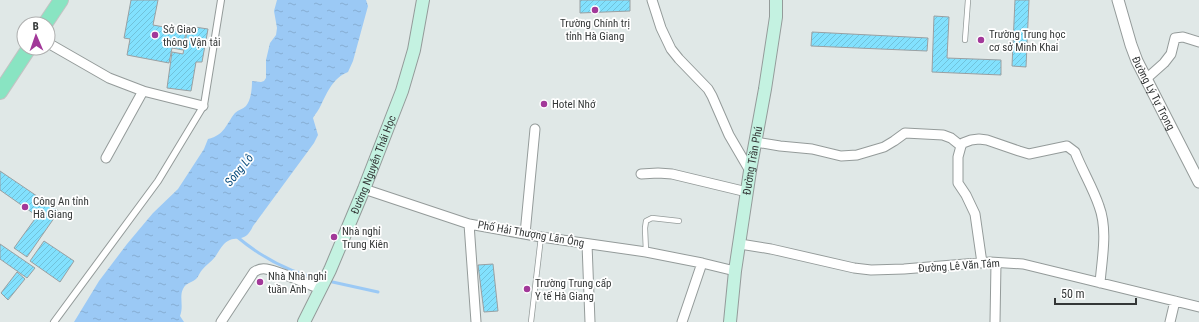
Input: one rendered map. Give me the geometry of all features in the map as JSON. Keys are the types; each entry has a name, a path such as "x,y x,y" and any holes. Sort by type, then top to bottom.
{"main road":[{"path":"50,16 61,0"},
{"name":"Đường Nguyễn Thái Học","path":"304,322 330,270 364,189 408,74 423,0"},
{"name":"Đường Trần Phú","path":"730,322 735,271 750,171 766,89 776,17 776,0"},
{"path":"0,92 24,56"}],"street":[{"path":"54,322 158,181 203,106 221,0"},
{"path":"652,0 661,28 672,49 679,59 708,89 729,135 750,171"},
{"name":"Đường Lý Tự Trọng","path":"1118,0 1131,45 1146,80 1199,182"},
{"path":"1146,80 1164,63 1170,54 1175,38 1183,37 1199,42"},
{"path":"56,48 109,78 143,91 203,106"},
{"path":"106,158 143,91"},
{"path":"525,234 535,129"},
{"path":"756,142 812,150 841,156 857,155 884,147 905,133 943,135 961,146"},
{"path":"982,263 975,214 966,195 958,183 958,157 963,143 975,139 987,140 1029,154 1067,146 1074,152 1099,206 1102,217 1103,244 1100,283"},
{"path":"641,174 672,174 747,192"},
{"name":"Phố Hải Thượng Lãn Ông","path":"364,189 469,224 540,237 646,252 735,271"},
{"path":"469,224 476,322"},
{"path":"587,244 590,322"},
{"name":"Đường Lê Văn Tám","path":"740,244 771,249 854,268 871,270 982,263 1023,264 1199,307"},
{"path":"682,322 702,263"},
{"path":"995,322 996,263"},
{"path":"221,322 254,272 257,270 265,269 274,271 321,288"},
{"path":"1170,322 1175,301"}],"lane":[{"path":"965,40 968,0"},
{"path":"646,252 646,220 652,218 679,221"},
{"path":"531,322 540,237"}],"water":[{"name":"Sông Lô","path":"277,0 366,0 368,6 353,61 348,72 335,81 313,118 318,135 314,143 250,232 243,238 232,239 224,244 215,257 201,271 197,278 184,287 181,295 182,309 180,316 184,322 74,322 99,281 127,244 153,213 178,189 204,149 208,139 222,132 235,113 248,104 252,81 261,82 266,78 266,60 270,43 276,35 277,28 274,11"}],"building":[{"name":"Sở Giao thông Vận tải","path":"131,0 158,0 153,25 186,31 183,50 172,48 169,63 127,55 130,39 124,38"},
{"path":"580,0 630,0 630,11 580,13"},
{"path":"1015,0 1029,0 1026,67 1012,66"},
{"path":"934,16 949,17 947,58 1001,60 1001,75 932,72"},
{"path":"188,26 208,29 202,62 196,62 191,91 167,88 172,52 183,54"},
{"path":"812,32 928,38 927,51 811,46"},
{"path":"0,171 59,211 27,257 14,248 37,216 0,190"},
{"path":"44,241 74,261 60,282 30,261"},
{"path":"0,244 35,268 27,278 0,259"},
{"path":"493,264 498,311 484,312 478,265"},
{"path":"17,272 25,279 8,300 1,293"}],"waterway":[{"path":"236,236 276,263 298,273 321,279"},
{"path":"328,281 378,292"}],"place":[{"name":"Trường Chính trị tỉnh Hà Giang","path":"595,10"},
{"name":"Sở Giao thông Vận tải","path":"155,35"},
{"name":"Trường Trung học cơ sở Minh Khai","path":"981,40"},
{"name":"Hotel Nhớ","path":"544,104"},
{"name":"Công An tỉnh Hà Giang","path":"25,207"},
{"name":"Nhà nghỉ Trung Kiên","path":"334,237"},
{"name":"Nhà Nhà nghỉ tuần Anh","path":"260,282"},
{"name":"Trường Trung cấp Y tế Hà Giang","path":"527,289"}]}
